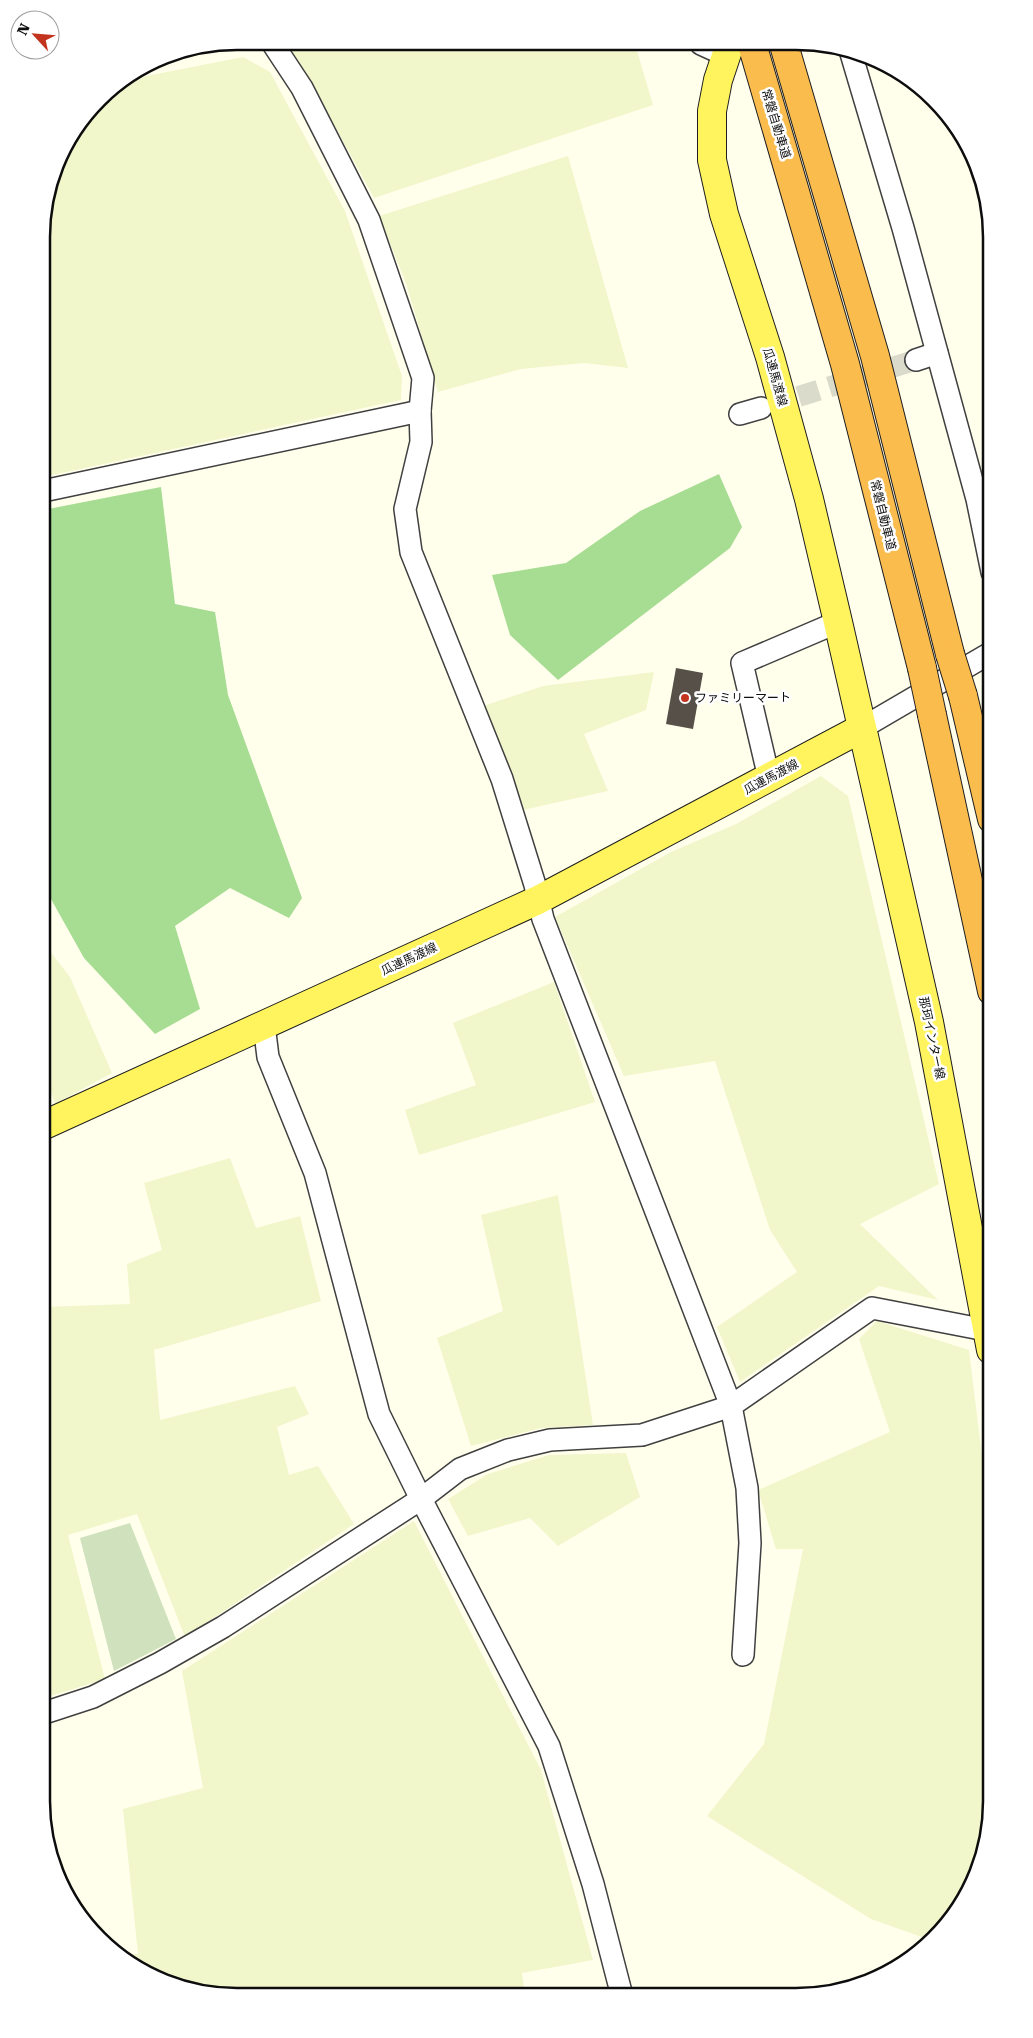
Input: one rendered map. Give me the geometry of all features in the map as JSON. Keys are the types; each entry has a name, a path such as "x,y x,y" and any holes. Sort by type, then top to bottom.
{"highway":[{"name":"常磐自動車道","path":"741,50 845,364 922,668 983,950"},
{"path":"785,50 875,356 950,654 963,696 983,781"}],"main road":[{"name":"瓜連馬渡線","path":"50,1122 538,900 862,728 809,499 770,358 724,214 712,160 712,111 739,50"},
{"name":"那珂インター線","path":"862,728 929,1022 983,1301"}],"street":[{"path":"276,50 302,88 369,220 423,378 420,411 421,442 406,509 411,552 502,779 535,885 543,918 731,1406 747,1488 750,1544 743,1655"},
{"path":"853,59 903,228 978,499 983,525"},
{"path":"916,360 937,353"},
{"path":"740,414 761,408"},
{"path":"50,490 420,411"},
{"path":"768,778 742,663 838,622"},
{"path":"862,728 983,657"},
{"path":"264,1025 268,1057 315,1173 379,1414 549,1746 593,1884 620,1988"},
{"path":"50,1711 93,1697 160,1663 224,1627 421,1499 460,1469 508,1450 550,1440 642,1435 731,1406 872,1308 983,1335"}],"green space":[{"path":"286,50 637,50 653,105 374,198 337,130"},
{"path":"243,57 270,72 345,211 402,376 401,400 50,475 50,224 56,188 69,154 81,133 114,96 139,77"},
{"path":"568,156 628,368 584,363 521,369 438,392 406,283 379,216"},
{"path":"719,474 742,527 730,548 558,680 510,635 492,575 566,563 640,511"},
{"path":"161,487 175,604 215,612 228,695 302,898 289,918 230,888 175,926 200,1009 155,1034 84,958 50,897 50,509"},
{"path":"654,672 646,710 584,734 608,791 523,810 480,707 543,686"},
{"path":"821,776 848,796 939,1184 860,1224 938,1300 879,1286 740,1382 717,1327 797,1272 770,1230 715,1061 624,1076 555,917 671,852 736,824"},
{"path":"50,951 70,977 112,1073 55,1104 50,1089"},
{"path":"554,982 595,1102 419,1155 405,1110 476,1085 453,1023"},
{"path":"230,1158 256,1228 300,1216 321,1301 154,1350 160,1420 295,1386 309,1414 277,1427 289,1475 318,1466 354,1524 185,1637 137,1514 68,1535 105,1679 50,1696 50,1307 130,1304 127,1264 162,1250 144,1183"},
{"path":"558,1195 593,1425 541,1428 471,1446 437,1338 503,1311 481,1215"},
{"path":"877,1321 969,1350 983,1465 983,1814 977,1850 964,1884 952,1905 923,1938 871,1919 707,1816 764,1744 803,1549 776,1549 758,1490 890,1432 859,1339"},
{"path":"626,1453 640,1497 558,1546 530,1518 468,1536 448,1499 488,1474 549,1455"},
{"path":"414,1521 541,1770 593,1960 522,1973 524,1988 224,1988 188,1982 154,1969 133,1957 130,1954 138,1954 123,1809 203,1788 182,1671"},
{"path":"130,1523 176,1639 114,1671 80,1538"}],"building":[{"name":"ファミリーマート","path":"676,668 703,673 693,729 666,724"}],"tunnel":[{"path":"768,406 916,360"}],"place":[{"name":"ファミリーマート","path":"685,698"}]}
